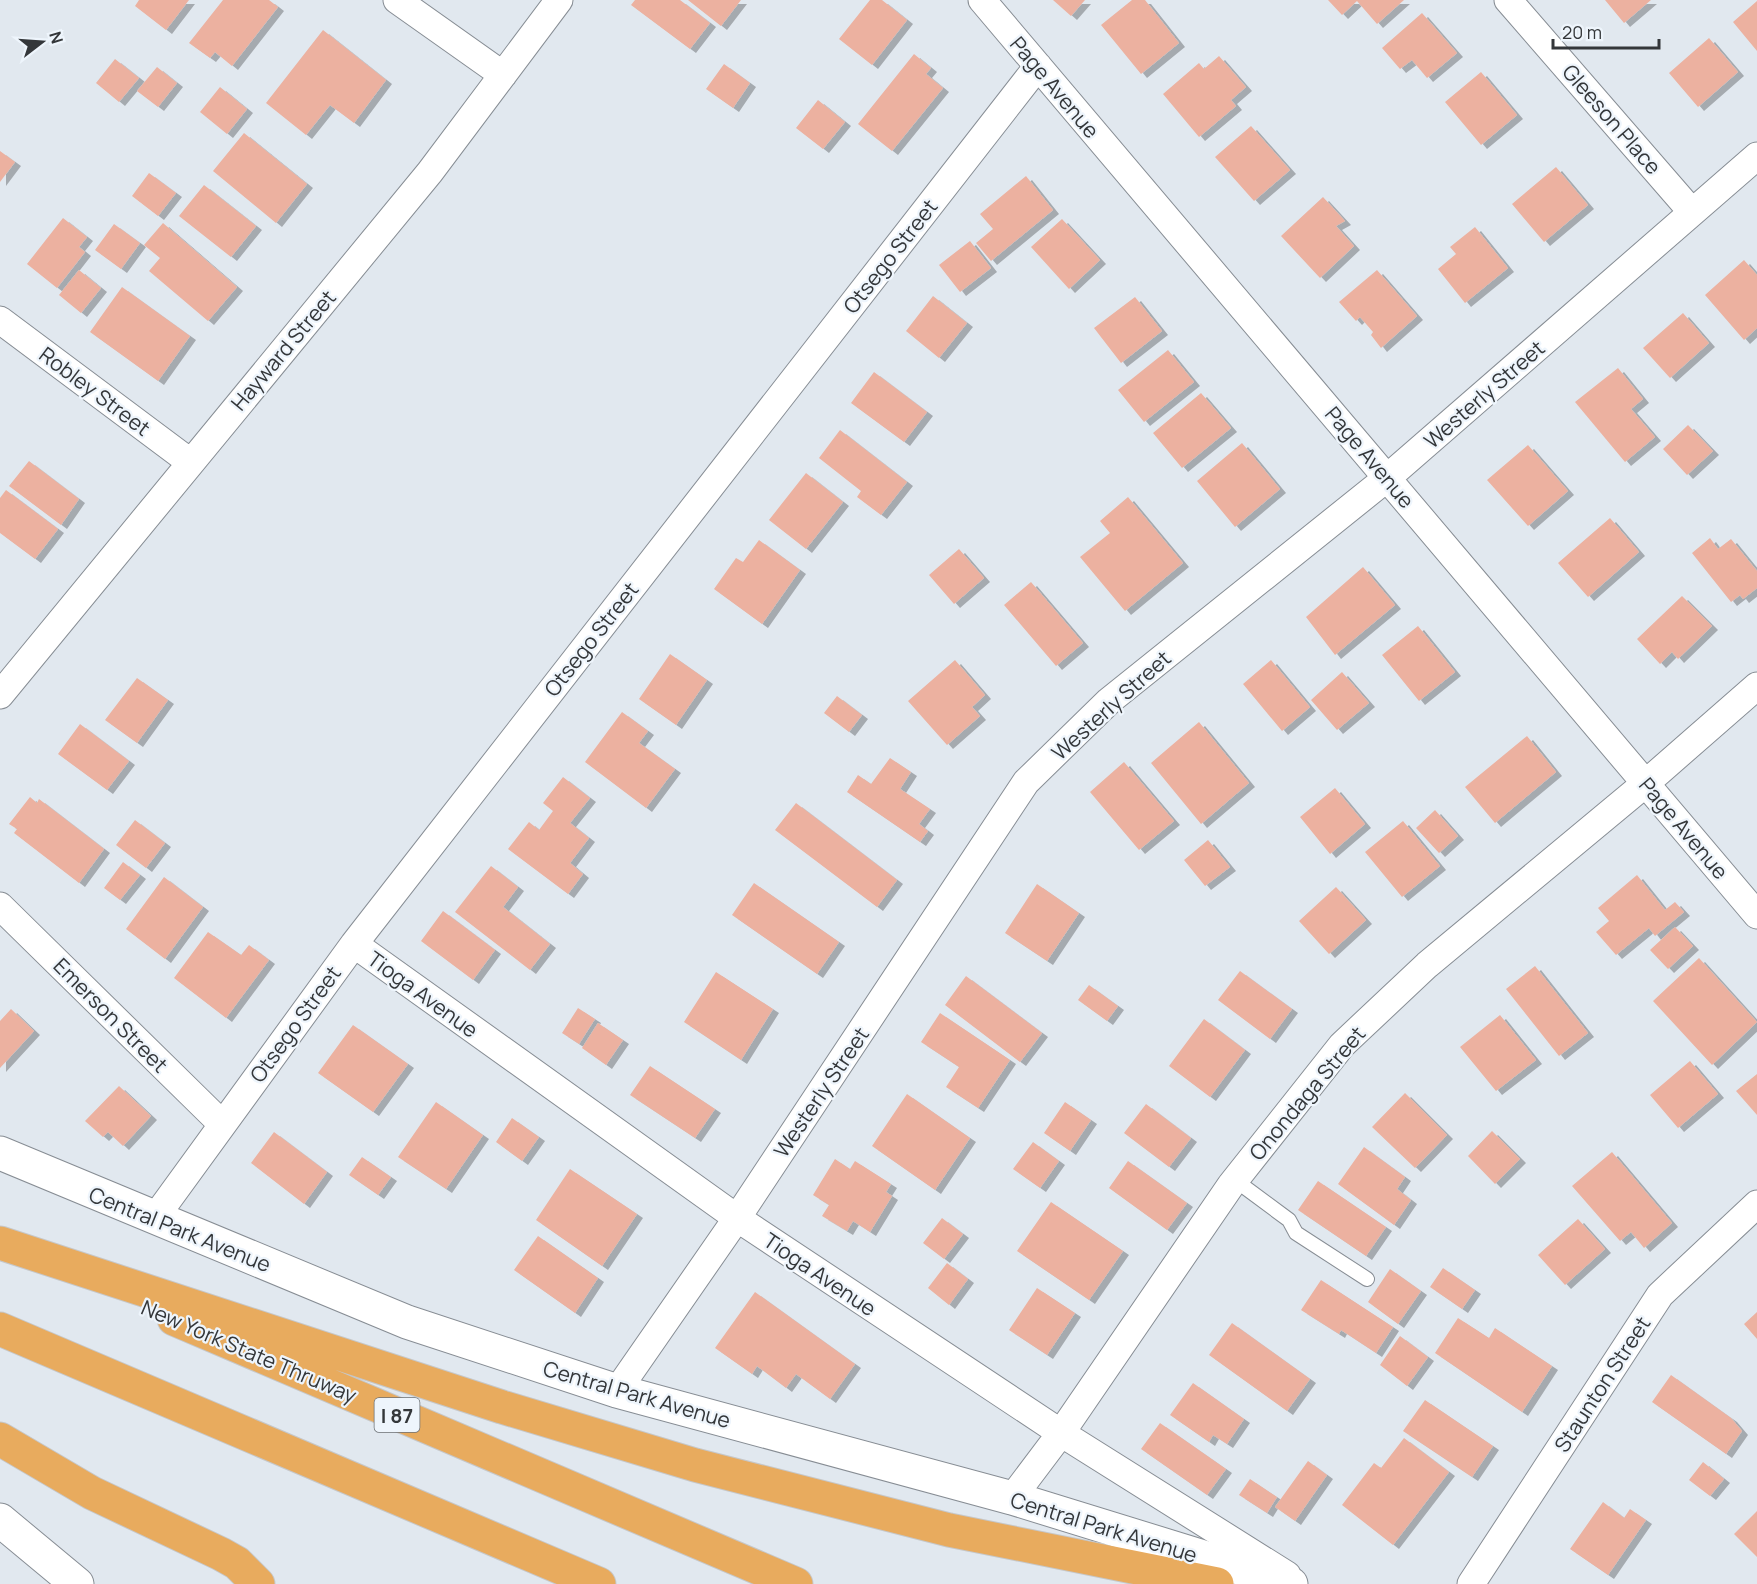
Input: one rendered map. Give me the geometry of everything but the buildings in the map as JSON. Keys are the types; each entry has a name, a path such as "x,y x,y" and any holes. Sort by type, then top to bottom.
{"highway":[{"name":"New York State Thruway","path":"0,1243 796,1584"},
{"path":"0,1243 502,1407 695,1465 949,1530 1217,1584"},
{"path":"0,1329 599,1584"},
{"path":"0,1439 92,1493 221,1554 237,1563 258,1584"}],"main road":[{"name":"Central Park Avenue","path":"0,1153 154,1219 407,1322 617,1391 1012,1498 1292,1584"},
{"path":"0,1520 72,1582"}],"street":[{"path":"397,0 503,75"},
{"name":"Hayward Street","path":"0,695 430,172 559,0"},
{"name":"Page Avenue","path":"982,0 1757,915"},
{"name":"Gleeson Place","path":"1508,0 1692,212"},
{"name":"Otsego Street","path":"154,1219 354,944 1038,66"},
{"name":"Westerly Street","path":"617,1391 737,1218 1026,782 1109,701 1388,478 1757,156"},
{"name":"Robley Street","path":"0,320 190,462"},
{"name":"Onondaga Street","path":"1012,1498 1061,1433 1235,1180 1342,1045 1426,965 1646,783 1757,686"},
{"name":"Emerson Street","path":"0,906 222,1124"},
{"name":"Tioga Avenue","path":"354,944 737,1218 1061,1433 1300,1584"},
{"name":"Staunton Street","path":"1470,1584 1660,1295 1757,1204"}],"lane":[{"path":"1235,1180 1289,1220 1296,1233 1367,1279"}]}
